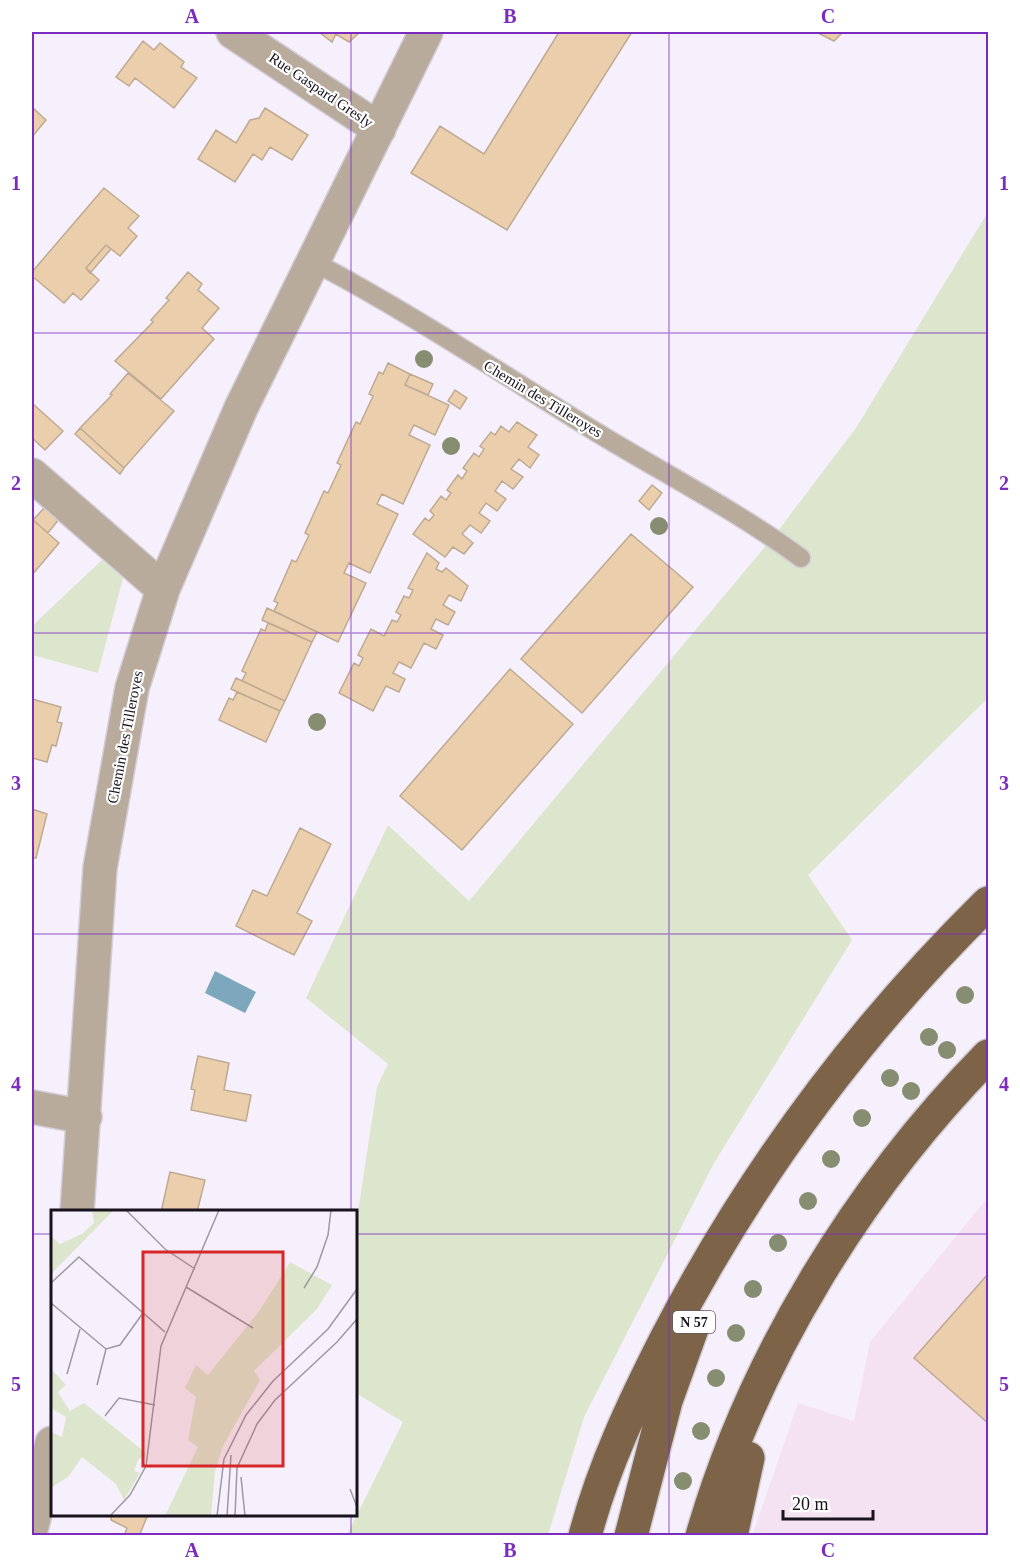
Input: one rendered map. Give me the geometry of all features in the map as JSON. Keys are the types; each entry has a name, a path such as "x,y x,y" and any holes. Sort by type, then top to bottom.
{"highway":[{"name":"N 57","path":"631,1536 658,1427 686,1343 730,1241 798,1125 867,1034 948,942 988,903"},
{"path":"702,1536 728,1459 798,1311 859,1212 924,1127 988,1056"},
{"path":"585,1536 604,1476 632,1407 683,1306 750,1193 798,1125"},
{"path":"731,1536 771,1365"}],"street":[{"name":"Rue Gaspard Gresly","path":"233,32 379,129"},
{"name":"Chemin des Tilleroyes","path":"77,1210 100,868 132,688 163,589 241,408 426,32"},
{"path":"32,475 163,589"},
{"path":"32,1107 85,1117"},
{"path":"32,1526 51,1447"}],"lane":[{"name":"Chemin des Tilleroyes","path":"312,261 375,296 651,465 774,536 801,558"}],"shaded area":[{"path":"988,1197 988,1535 752,1536 798,1403 854,1421 870,1342"}],"green space":[{"path":"988,212 988,698 808,875 852,940 714,1163 584,1417 548,1535 347,1535 403,1422 357,1394 357,1218 377,1087 388,1064 306,998 388,825 469,901 774,536 856,428"},
{"path":"102,560 123,578 98,673 32,655 32,626"}],"water":[{"path":"215,971 256,992 245,1013 205,993"}],"building":[{"path":"319,32 360,32 349,42 336,34 332,42"},
{"path":"559,32 632,32 507,230 411,173 440,126 484,154"},
{"path":"816,32 843,32 834,41"},
{"path":"143,41 154,50 160,43 184,62 181,67 197,78 174,108 135,78 129,86 116,77"},
{"path":"32,107 46,120 32,137"},
{"path":"265,108 308,135 292,160 270,147 262,160 253,154 235,182 198,159 216,130 236,143 250,120 259,118"},
{"path":"104,188 139,216 128,228 137,236 120,256 106,245 86,268 99,280 81,300 73,293 64,303 32,276 32,272"},
{"path":"106,245 111,249 90,273 86,268"},
{"path":"188,272 202,284 198,290 219,308 202,328 214,339 161,399 115,361 153,322 151,320 169,300 166,298"},
{"path":"388,363 410,374 405,385 449,405 435,435 414,425 409,435 430,445 403,504 382,494 377,504 398,514 370,573 349,563 344,573 366,583 338,642 274,611 278,603 274,601 292,560 296,562 309,535 305,533 324,491 328,493 341,465 337,463 356,422 360,424 373,396 369,394 379,372 383,374"},
{"path":"128,373 174,411 124,468 80,428 112,395 110,394"},
{"path":"410,374 433,384 428,395 405,385"},
{"path":"455,390 467,398 460,409 448,401"},
{"path":"32,403 63,431 45,450 32,438"},
{"path":"517,422 537,435 528,447 539,455 530,468 519,459 511,469 523,477 513,489 502,481 495,491 506,499 497,511 486,503 479,513 490,521 481,533 470,525 462,534 473,543 464,554 453,547 445,557 413,534 425,518 429,521 434,515 430,511 441,496 446,500 451,493 447,490 458,475 462,479 467,471 463,468 474,453 479,457 484,449 480,446 491,432 495,435 501,426 509,432"},
{"path":"80,428 124,468 120,474 75,434"},
{"path":"652,485 662,493 649,510 639,501"},
{"path":"45,507 59,519 48,533 33,520"},
{"path":"32,519 59,543 32,575"},
{"path":"631,534 693,587 582,713 521,659"},
{"path":"427,553 439,563 436,569 442,572 446,568 468,586 461,601 449,595 443,605 455,612 448,625 436,619 431,629 443,635 436,649 424,643 411,668 399,662 393,673 405,679 399,692 386,686 373,711 339,693 354,663 359,666 363,658 358,655 371,629 384,636 392,620 397,622 401,615 396,612 404,596 409,598 413,590 408,588"},
{"path":"267,608 317,632 312,642 262,620"},
{"path":"268,623 312,642 285,701 242,681 246,673 242,671 261,629 265,631"},
{"path":"510,669 573,724 462,850 400,796"},
{"path":"236,678 285,701 280,711 231,689"},
{"path":"237,692 280,711 266,742 219,720 229,698 233,700"},
{"path":"32,699 61,707 57,722 62,723 56,746 52,745 47,762 32,758"},
{"path":"32,809 47,814 36,858 32,857"},
{"path":"300,828 331,844 297,913 312,921 294,955 236,926 253,890 267,896"},
{"path":"198,1056 229,1063 224,1090 251,1095 246,1121 191,1110 195,1090 191,1089"},
{"path":"170,1172 205,1180 198,1210 161,1210"},
{"path":"988,1274 988,1423 914,1358"},
{"path":"111,1516 147,1517 139,1536 124,1536 127,1528 111,1520"}]}
